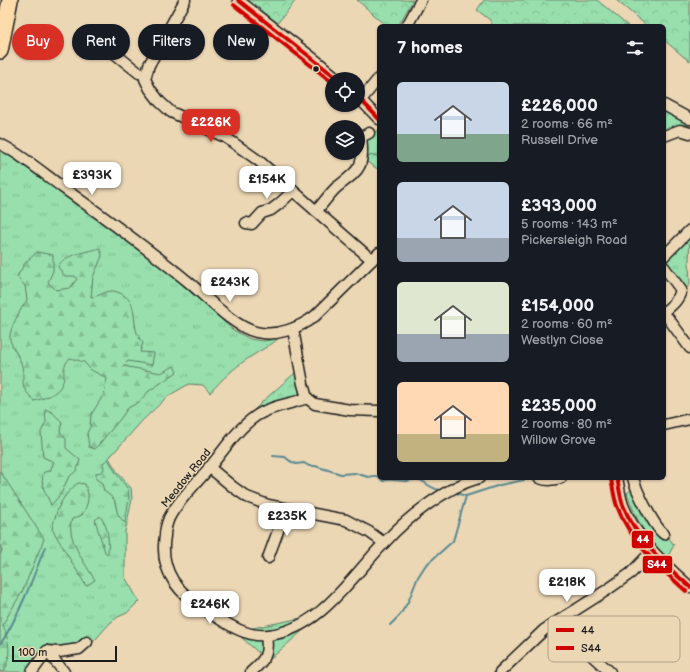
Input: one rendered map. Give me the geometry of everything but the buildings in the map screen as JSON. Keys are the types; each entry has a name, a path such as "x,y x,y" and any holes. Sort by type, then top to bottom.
{"highway":[{"path":"0,50 10,0"}],"street":[{"path":"0,144 151,252 202,292 231,319 247,329 257,332 273,333 293,330 304,325 376,256 316,211 259,161 225,137 171,112 160,102 150,89 145,79 148,65 185,0"},
{"path":"238,0 330,72"},
{"path":"408,24 421,0"},
{"path":"123,60 139,73 145,74"},
{"path":"365,93 377,80"},
{"path":"365,104 377,117"},
{"path":"666,106 690,119"},
{"path":"666,135 680,130 690,133"},
{"path":"316,211 336,188 356,172 362,161 363,152 361,137 369,133"},
{"path":"250,226 262,213 271,210 293,191"},
{"path":"666,254 690,230"},
{"path":"666,269 686,289 680,294 674,304 666,310"},
{"path":"666,316 690,348"},
{"path":"293,330 307,398 315,404 350,410 377,411"},
{"name":"Meadow Road","path":"307,398 261,412 244,425 181,501 169,518 163,545 167,568 177,587 195,604 242,631 266,636 293,628 321,612 345,588 404,522 448,492 472,480"},
{"path":"666,425 690,419"},
{"path":"209,467 232,487 247,497 268,505 346,520 369,532 384,543"},
{"path":"617,480 623,505 632,522 652,551 690,587"},
{"path":"619,488 634,481 659,530 664,534"},
{"path":"268,558 286,509"},
{"path":"566,616 631,573 652,551"},
{"path":"500,672 539,634 548,628"},
{"path":"251,672 262,663 266,655 268,648 266,636"},
{"path":"47,651 59,652 79,649 86,642"},
{"path":"32,672 47,651"},
{"path":"47,651 64,672"},
{"path":"599,662 610,672"}],"green space":[{"path":"244,0 296,0 276,25"},
{"path":"357,0 413,0 399,24 385,24"},
{"path":"484,0 597,0 626,24 492,24 490,20 477,10"},
{"path":"616,0 690,0 690,62 666,42 666,24 645,24"},
{"path":"666,110 690,124 688,127 666,132"},
{"path":"377,131 377,156 370,156 366,160 367,139"},
{"path":"0,149 136,247 176,279 233,330 250,339 263,341 278,339 235,368 210,393 203,385 189,384 168,396 142,421 109,458 118,473 131,488 132,499 125,532 125,577 139,601 127,613 110,623 95,640 79,653 44,659 35,672 0,672"},
{"path":"369,156 377,156 377,169 367,162 366,160"},
{"path":"690,232 690,285 686,288 684,288 666,266 666,256"},
{"path":"100,248 102,256 93,277 91,297 112,291 118,292 127,297 132,305 136,330 143,343 140,352 154,353 152,365 128,361 123,366 161,373 174,366 177,372 149,391 139,402 128,408 95,449 89,447 87,433 90,427 91,415 104,394 107,378 91,370 84,362 70,358 64,369 64,377 60,388 50,396 34,401 24,388 22,366 11,344 10,336 16,320 27,300 25,286 17,277 25,263 37,252 53,255 53,271 48,282 56,290 70,288 77,279 75,276 65,276 58,267 61,263 70,256"},
{"path":"296,372 298,372 300,389 298,396 246,418 263,401"},
{"path":"45,409 52,412 62,422 60,431 66,439 66,448 80,460 77,470 68,478 61,494 51,505 42,481 44,472 50,471 54,462 43,457 41,432 46,422"},
{"path":"108,459 128,489 129,498 125,523 118,515 114,499 104,491 102,483 96,479 96,473 102,472 104,469 103,463"},
{"path":"0,471 44,539 23,590 3,624 9,648 4,672 0,672 0,555 2,551 0,545"},
{"path":"78,483 85,484 88,492 88,500 82,515 72,519 71,534 82,559 95,580 86,586 52,529 60,503 67,493"},
{"path":"631,490 635,491 674,545 667,558 653,544 642,528 627,493"},
{"path":"100,516 108,534 108,555 105,552 95,520"},
{"path":"306,617 301,621 268,632 248,629"},
{"path":"316,619 268,661 234,631 259,638"}],"waterway":[{"path":"273,456 285,457 296,464 304,463 309,466 315,466 341,474 355,473 368,477 377,477"},
{"path":"382,480 388,480"},
{"path":"388,480 410,480"},
{"path":"420,480 439,490"},
{"path":"456,493 466,496 500,485 524,480"},
{"path":"390,625 400,615 408,602 418,577 425,566 453,541 466,496"},
{"path":"0,645 19,610 45,547"}],"transit line":[{"name":"44","path":"238,0 329,72"},
{"name":"S44","path":"234,5 325,76"},
{"name":"44","path":"365,104 377,117"},
{"name":"S44","path":"611,480 617,506 629,531 646,553 686,591"},
{"name":"44","path":"617,480 623,505 635,529 661,560 690,587"}]}
